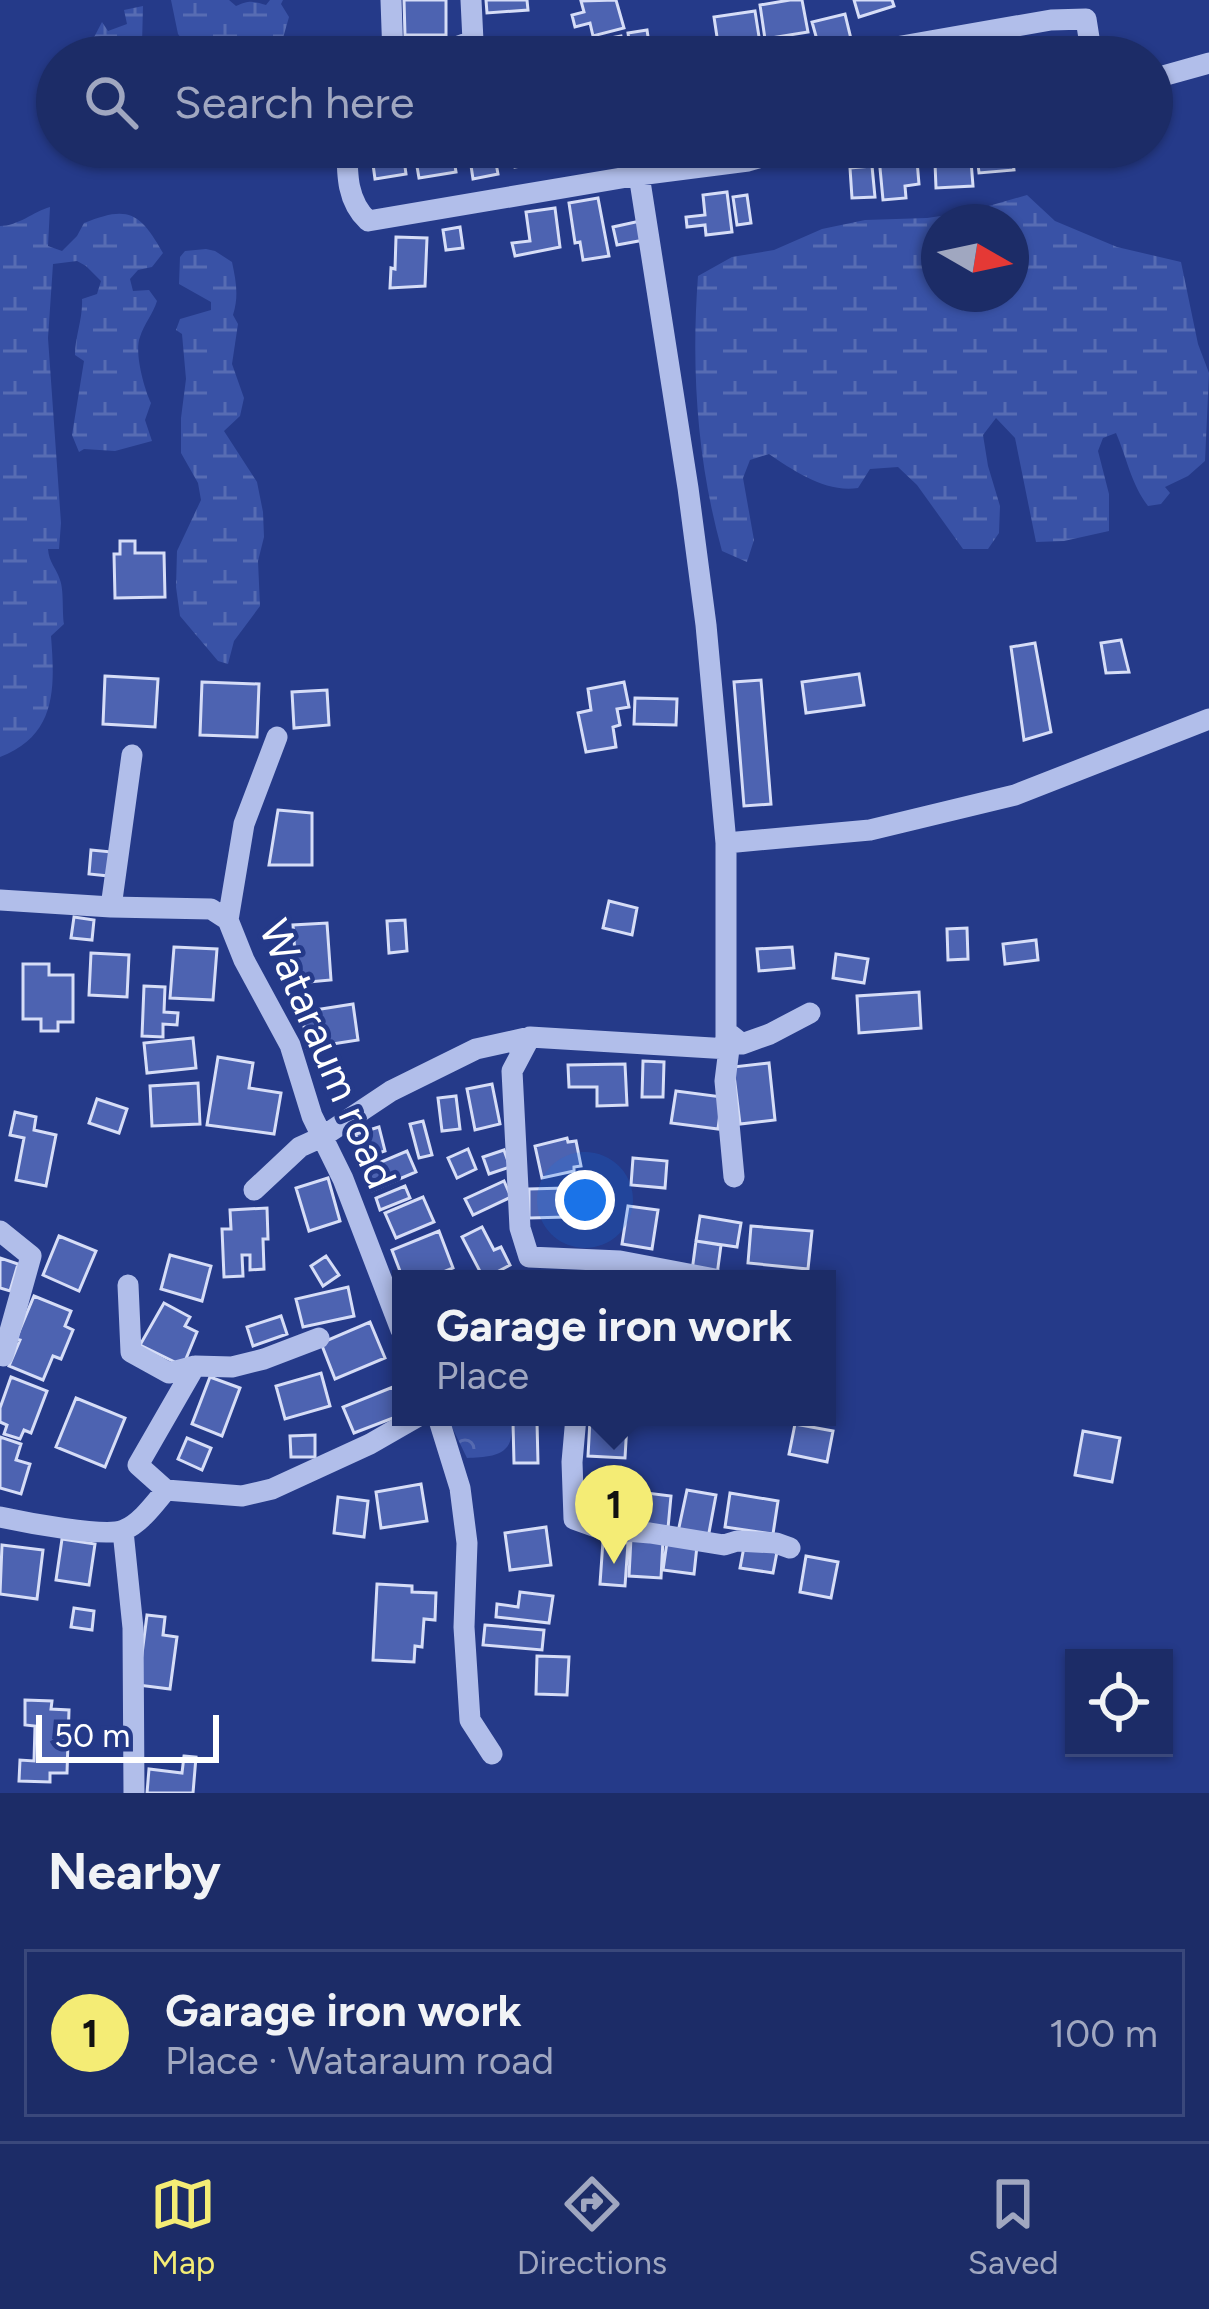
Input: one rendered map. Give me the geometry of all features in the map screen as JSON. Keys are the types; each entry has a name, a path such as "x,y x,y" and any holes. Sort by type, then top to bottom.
{"street":[{"path":"391,0 392,36"},
{"path":"471,0 472,36"},
{"path":"959,36 1051,20 1086,19 1089,36"},
{"path":"1173,73 1209,62"},
{"path":"347,168 355,208 368,221 690,168"},
{"path":"639,175 703,602 726,843 725,1081 734,1177"},
{"path":"726,843 870,830 1015,795 1209,719"},
{"path":"228,920 244,824 277,737"},
{"path":"111,907 132,755"},
{"name":"Wataraum road","path":"0,900 211,909 228,920 290,1045 312,1117 343,1179 392,1307"},
{"path":"254,1190 300,1148 374,1101 476,1049 530,1037 742,1044 810,1013"},
{"path":"530,1037 512,1071 520,1228 529,1257 620,1261 668,1270"},
{"path":"0,1231 31,1256 3,1356 0,1354"},
{"path":"128,1285 131,1352 169,1373 194,1366 232,1366 319,1339"},
{"path":"194,1366 138,1465 166,1490 242,1496 272,1489 401,1426"},
{"path":"441,1426 460,1488 467,1543 464,1627 470,1720 492,1754"},
{"path":"575,1426 574,1519 602,1529 724,1545 737,1540 790,1548"},
{"path":"0,1517 123,1531 166,1490"},
{"path":"123,1531 133,1628 134,1793"}],"green space":[{"path":"171,0 229,0 236,6 283,0 289,17 284,36 178,34"},
{"path":"143,6 142,36 95,36 102,22 108,31 127,24 124,10"},
{"path":"1027,195 1055,221 1117,247 1181,262 1209,373 1205,461 1165,487 1170,493 1161,504 1148,506 1116,433 1103,438 1098,451 1109,494 1109,531 1036,542 1015,438 996,418 983,435 1000,506 999,533 988,549 963,549 917,485 898,467 870,469 858,488 846,489 811,479 769,454 750,460 743,478 754,540 747,562 722,551 698,415 698,276 732,257 774,250 822,229 865,220 921,218 921,312 1029,312 1029,204 996,204"},
{"path":"50,207 48,246 62,251 84,223 122,214 147,228 163,253 152,267 138,270 130,279 133,291 149,290 157,301 138,344 151,403 145,420 152,441 115,451 79,452 72,435 84,361 75,355 75,348 82,299 97,294 101,281 77,261 53,264 48,338 61,523 59,549 48,549 61,584 64,624 51,636 52,691 42,723 19,748 0,757 0,226"},
{"path":"206,249 232,262 236,282 233,315 238,324 232,364 244,398 240,416 224,431 257,482 263,512 260,606 234,641 228,664 218,661 180,616 176,587 177,551 201,500 198,483 181,453 186,379 182,334 176,330 180,319 211,310 211,302 179,284 180,257 185,251"},
{"path":"451,1426 511,1426 505,1449 467,1458"}],"building":[{"path":"404,0 446,0 446,35 405,35"},
{"path":"486,0 527,0 528,10 487,13"},
{"path":"616,0 624,28 593,36 590,23 575,27 572,15 584,12 581,1"},
{"path":"802,0 808,32 765,36 760,5"},
{"path":"854,0 892,0 894,6 859,17"},
{"path":"755,11 759,36 717,36 714,17"},
{"path":"845,14 850,36 816,36 812,22"},
{"path":"374,168 405,168 406,174 375,179"},
{"path":"417,168 455,168 456,172 419,178"},
{"path":"471,168 497,168 498,174 473,179"},
{"path":"850,168 872,168 875,197 852,198"},
{"path":"880,168 918,168 919,184 905,186 906,198 883,200"},
{"path":"935,168 972,168 973,186 936,188"},
{"path":"978,168 1014,170 979,173"},
{"path":"727,192 732,232 706,235 705,225 687,227 686,217 705,215 703,195"},
{"path":"747,195 751,223 737,225 733,197"},
{"path":"598,198 609,256 583,260 580,242 575,243 569,203"},
{"path":"555,208 560,247 515,256 512,243 530,241 526,212"},
{"path":"640,221 644,240 617,245 613,227"},
{"path":"460,227 463,248 446,250 443,230"},
{"path":"396,237 427,238 425,286 390,288"},
{"path":"120,541 135,541 135,553 164,553 165,597 115,598 114,554 120,554"},
{"path":"1121,640 1129,672 1106,673 1101,643"},
{"path":"1035,643 1051,732 1024,740 1011,647"},
{"path":"859,674 864,705 806,713 802,682"},
{"path":"105,676 158,679 155,727 103,724"},
{"path":"761,680 771,804 744,806 734,682"},
{"path":"202,682 259,684 257,737 200,735"},
{"path":"624,682 629,707 617,709 616,747 586,752 578,713 591,710 588,689"},
{"path":"327,690 329,725 294,728 292,692"},
{"path":"635,698 677,699 676,725 634,724"},
{"path":"278,810 312,813 312,865 269,865"},
{"path":"91,850 112,852 109,876 89,874"},
{"path":"609,901 637,908 632,935 603,928"},
{"path":"74,917 94,920 92,940 71,938"},
{"path":"405,920 407,951 389,953 387,921"},
{"path":"327,923 331,980 297,983 293,925"},
{"path":"967,928 968,959 948,960 947,929"},
{"path":"1036,940 1038,960 1005,964 1003,944"},
{"path":"174,947 217,949 213,1000 170,998"},
{"path":"792,947 794,968 759,971 757,949"},
{"path":"91,953 129,955 127,997 89,995"},
{"path":"836,954 868,959 864,983 833,978"},
{"path":"23,964 49,964 49,975 73,975 73,1022 58,1022 58,1031 41,1031 41,1019 23,1019"},
{"path":"144,986 165,987 164,1012 178,1013 177,1025 163,1024 163,1037 142,1036"},
{"path":"919,992 921,1028 859,1033 857,996"},
{"path":"353,1004 358,1040 307,1048 302,1012"},
{"path":"193,1038 196,1068 147,1073 144,1043"},
{"path":"218,1057 253,1063 249,1088 281,1093 274,1134 207,1125"},
{"path":"643,1061 664,1062 663,1097 642,1097"},
{"path":"769,1063 775,1120 740,1124 733,1067"},
{"path":"625,1064 627,1105 597,1106 597,1087 569,1087 568,1065"},
{"path":"198,1083 200,1124 152,1126 150,1086"},
{"path":"492,1084 500,1124 475,1130 467,1089"},
{"path":"676,1091 722,1097 718,1129 671,1123"},
{"path":"456,1096 460,1129 442,1131 438,1098"},
{"path":"97,1099 127,1109 119,1133 89,1123"},
{"path":"15,1112 36,1117 34,1130 56,1135 46,1186 16,1180 24,1138 10,1135"},
{"path":"423,1121 432,1155 419,1158 410,1124"},
{"path":"379,1127 385,1151 362,1158 356,1134"},
{"path":"567,1138 576,1141 581,1166 542,1178 535,1146"},
{"path":"468,1149 476,1169 457,1178 448,1158"},
{"path":"504,1150 510,1167 489,1174 483,1157"},
{"path":"407,1151 416,1172 371,1191 362,1170"},
{"path":"633,1158 667,1161 665,1188 631,1185"},
{"path":"328,1178 340,1221 309,1231 296,1188"},
{"path":"504,1181 511,1197 473,1215 465,1199"},
{"path":"405,1186 410,1198 380,1210 376,1198"},
{"path":"565,1188 566,1217 529,1218 529,1189"},
{"path":"423,1197 434,1222 396,1238 385,1213"},
{"path":"628,1206 658,1210 652,1249 622,1244"},
{"path":"267,1208 264,1269 250,1270 250,1255 242,1255 243,1276 224,1277 222,1229 231,1229 230,1210"},
{"path":"700,1216 741,1223 737,1247 696,1241"},
{"path":"751,1226 812,1231 808,1269 748,1263"},
{"path":"482,1227 494,1250 501,1247 510,1265 479,1270 462,1237"},
{"path":"439,1231 453,1268 400,1270 392,1250"},
{"path":"59,1236 96,1251 79,1291 43,1275"},
{"path":"696,1241 721,1245 718,1270 692,1270"},
{"path":"170,1255 211,1266 202,1301 161,1289"},
{"path":"326,1256 339,1275 323,1286 311,1266"},
{"path":"0,1258 18,1264 10,1291 0,1288"},
{"path":"348,1287 354,1316 303,1327 296,1299"},
{"path":"34,1296 71,1311 65,1326 73,1330 61,1359 53,1356 43,1380 9,1366"},
{"path":"164,1303 190,1317 185,1326 197,1332 183,1366 140,1345"},
{"path":"281,1316 287,1334 253,1346 247,1327"},
{"path":"370,1322 385,1358 335,1379 321,1343"},
{"path":"321,1373 330,1406 285,1419 276,1386"},
{"path":"11,1377 47,1391 31,1433 24,1430 20,1439 4,1434 7,1425 0,1422"},
{"path":"210,1377 240,1388 222,1436 192,1424"},
{"path":"392,1387 392,1418 354,1433 343,1407"},
{"path":"76,1398 125,1418 105,1467 56,1447"},
{"path":"513,1426 537,1426 538,1463 514,1463"},
{"path":"590,1426 627,1426 625,1458 588,1456"},
{"path":"795,1426 833,1431 827,1462 789,1454"},
{"path":"1083,1431 1120,1438 1112,1482 1075,1475"},
{"path":"315,1435 315,1457 291,1457 290,1436"},
{"path":"0,1437 21,1444 16,1460 30,1464 21,1494 0,1488"},
{"path":"187,1438 211,1448 202,1470 178,1459"},
{"path":"421,1484 427,1521 381,1528 376,1492"},
{"path":"622,1490 671,1496 668,1528 619,1523"},
{"path":"687,1490 716,1495 708,1538 678,1532"},
{"path":"730,1493 778,1501 773,1534 725,1527"},
{"path":"338,1497 368,1501 364,1537 334,1533"},
{"path":"546,1527 551,1565 510,1570 505,1533"},
{"path":"631,1538 663,1540 661,1578 629,1576"},
{"path":"62,1539 95,1544 89,1585 56,1580"},
{"path":"603,1541 628,1543 625,1586 600,1584"},
{"path":"667,1542 697,1546 694,1574 663,1570"},
{"path":"2,1545 43,1550 37,1599 0,1594"},
{"path":"744,1547 777,1552 773,1573 740,1568"},
{"path":"806,1556 838,1562 831,1598 800,1592"},
{"path":"377,1584 436,1593 435,1620 424,1619 422,1647 415,1646 414,1662 373,1660"},
{"path":"520,1592 553,1596 549,1623 496,1617 497,1604 518,1607"},
{"path":"74,1608 94,1611 92,1630 71,1627"},
{"path":"147,1615 165,1617 163,1635 177,1637 170,1689 138,1685"},
{"path":"485,1625 544,1630 542,1650 483,1645"},
{"path":"537,1656 569,1657 567,1695 536,1694"},
{"path":"25,1700 52,1701 51,1709 69,1710 67,1773 50,1773 50,1782 19,1781 20,1760 34,1761 35,1726 25,1725"},
{"path":"184,1756 196,1757 193,1793 147,1793 149,1769 182,1773"}],"place":[{"name":"Garage iron work","path":"614,1564"}]}
